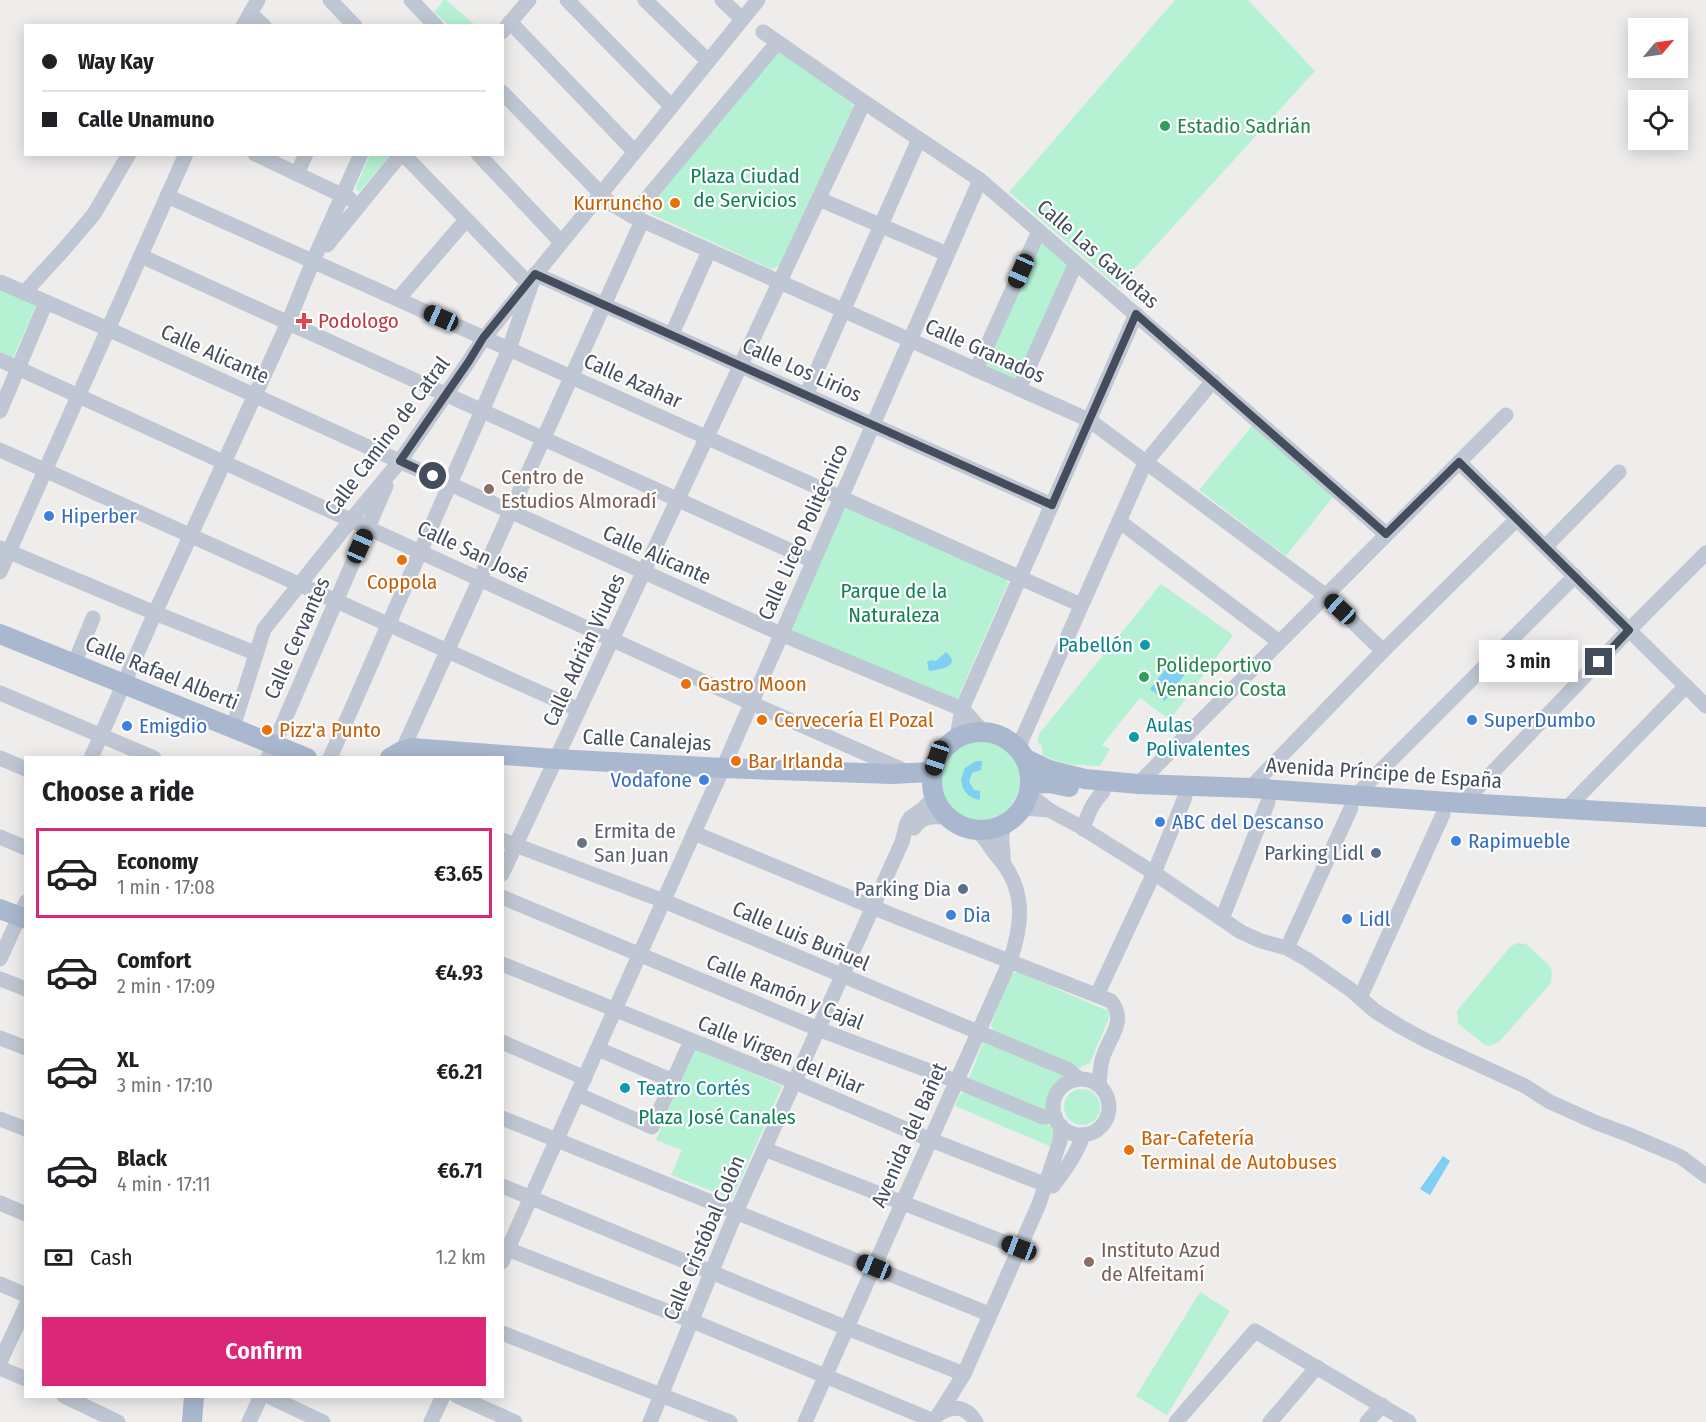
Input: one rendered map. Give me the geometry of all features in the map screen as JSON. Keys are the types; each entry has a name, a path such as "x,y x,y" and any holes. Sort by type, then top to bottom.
{"main road":[{"name":"Calle Rafael Alberti","path":"0,634 233,727 271,751 297,756"},
{"path":"984,731 1002,736 1022,753 1030,771 1030,787 1022,808 1004,825 974,830 960,826 940,808 933,785 937,758 945,746 957,737 970,732 984,731"},
{"name":"Calle Canalejas","path":"396,754 412,748 723,768 901,773 933,785"},
{"name":"Avenida Príncipe de España","path":"1022,753 1049,770 1072,777 1138,784 1250,788 1443,814 1706,830"},
{"name":"Avenida Príncipe de España","path":"1030,787 1049,783 1089,792 1268,802 1463,803 1706,817"},
{"path":"192,1422 194,1398"}],"street":[{"path":"330,0 353,24"},
{"path":"411,0 421,19"},
{"path":"529,0 506,27 634,151"},
{"path":"567,0 670,106"},
{"path":"645,0 708,61"},
{"path":"723,0 742,19"},
{"name":"Calle Camino de Catral","path":"233,727 264,629 397,465 483,338 758,0"},
{"path":"251,13 262,24"},
{"name":"Calle Las Gaviotas","path":"763,32 980,180 1386,534"},
{"path":"396,754 447,650 572,377 604,305 637,219 777,43"},
{"name":"Calle Granados","path":"504,94 610,203 637,219 1089,420 1325,596 1383,651"},
{"name":"Calle Adrián Viudes","path":"504,865 509,843 556,759 864,102"},
{"path":"806,395 919,139"},
{"path":"24,293 94,214 128,156"},
{"path":"0,572 4,550 45,470 185,156"},
{"path":"259,156 361,204"},
{"path":"297,174 305,156"},
{"path":"92,756 288,323 360,156"},
{"path":"313,261 400,156"},
{"path":"331,756 509,349 531,278 466,220 404,156"},
{"path":"480,156 561,242"},
{"name":"Calle Liceo Politécnico","path":"504,1253 531,1198 664,901 980,180"},
{"name":"Calle Azahar","path":"167,196 1081,605"},
{"path":"819,199 947,254"},
{"path":"398,299 466,220"},
{"path":"976,370 1039,231"},
{"path":"672,334 709,251"},
{"path":"141,256 813,561"},
{"path":"1019,389 1076,263"},
{"name":"Calle Los Lirios","path":"531,278 604,305 672,334 1052,505"},
{"name":"Calle Alicante","path":"0,282 255,395 397,465 450,484 781,634 962,709"},
{"path":"0,411 46,302"},
{"path":"957,737 962,709 1136,314"},
{"name":"Calle San José","path":"0,360 901,773"},
{"path":"1022,753 1081,605 1145,463 1213,381"},
{"path":"1138,784 1278,641 1506,415"},
{"path":"0,450 579,710"},
{"path":"1459,462 1706,706"},
{"name":"Calle Cervantes","path":"271,751 397,465"},
{"path":"1545,547 1619,472"},
{"path":"1250,788 1516,519"},
{"path":"1119,521 1278,641"},
{"path":"4,550 155,614 255,652"},
{"path":"1463,803 1706,553"},
{"path":"1287,948 1353,802 1575,576"},
{"path":"74,664 93,618"},
{"path":"1566,809 1686,686"},
{"path":"0,693 149,756"},
{"path":"962,709 984,731"},
{"path":"0,758 24,768"},
{"name":"Calle Cristóbal Colón","path":"650,1422 736,1212 902,842 907,823 923,809 933,785"},
{"path":"1030,787 1034,798 1049,810 1154,873 1241,932 1261,941 1287,948 1330,975 1375,1011 1427,1041 1513,1080 1550,1102 1681,1157 1706,1176"},
{"path":"1083,829 1089,811 1103,792"},
{"path":"1097,995 1154,873 1185,797"},
{"path":"1222,919 1268,802"},
{"path":"1022,808 1049,810"},
{"path":"1360,998 1443,814"},
{"name":"Calle Cristóbal Colón","path":"902,842 917,823 925,818 934,816 949,818"},
{"name":"Avenida del Bañet","path":"1003,862 1004,854 1000,833 1004,825"},
{"name":"Avenida del Bañet","path":"805,1422 1010,962 1020,927 1019,898 1015,886 1003,862 997,857 987,840 974,830"},
{"path":"694,833 1111,1001 1118,1010 1119,1019 1102,1059 1099,1085"},
{"path":"0,837 24,847"},
{"name":"Calle Luis Buñuel","path":"509,843 664,901 1069,1070 1081,1078"},
{"name":"Calle Ramón y Cajal","path":"504,898 818,1029 1058,1121"},
{"path":"0,959 17,911"},
{"name":"Calle Virgen del Pilar","path":"504,965 795,1082 931,1140 1051,1182"},
{"path":"0,979 24,989"},
{"path":"0,1038 24,1047"},
{"path":"577,1094 652,1127 691,1041"},
{"path":"504,1043 585,1078"},
{"path":"598,1049 673,1081"},
{"path":"1081,1078 1102,1059"},
{"path":"936,1419 961,1378 1051,1182 1060,1141 1058,1121 1053,1108 1058,1091 1071,1080 1081,1078 1091,1080 1106,1092 1109,1110 1101,1127 1083,1135 1071,1133 1058,1121"},
{"path":"0,1119 24,1128"},
{"path":"504,1119 989,1314"},
{"path":"1051,1182 1069,1165 1083,1135"},
{"path":"764,1149 1019,1248"},
{"path":"504,1187 847,1328 961,1378"},
{"path":"0,1203 24,1213"},
{"path":"504,1253 692,1321 936,1419"},
{"path":"0,1284 24,1294"},
{"path":"0,1362 24,1310"},
{"path":"1176,1422 1255,1331 1409,1422"},
{"path":"504,1334 730,1422"},
{"path":"1270,1422 1317,1367"},
{"path":"0,1368 24,1378"},
{"path":"961,1378 957,1398 976,1422"},
{"path":"68,1398 118,1422"},
{"path":"249,1422 260,1398"},
{"path":"272,1398 323,1422"},
{"path":"431,1422 442,1398"},
{"path":"461,1398 515,1422"},
{"path":"1368,1422 1382,1406"},
{"path":"936,1419 946,1409 955,1407 964,1409"}],"green space":[{"path":"446,0 474,24 448,24 434,12"},
{"name":"Estadio Sadrián","path":"1175,0 1248,0 1315,71 1118,287 1009,192"},
{"name":"Plaza Ciudad de Servicios","path":"784,50 852,99 853,107 779,266 771,269 651,214 649,204 776,51"},
{"path":"370,156 389,156 360,191 357,191 356,187"},
{"path":"1043,244 1066,262 1068,269 1015,380 987,366 985,362 1038,245"},
{"path":"0,288 36,305 13,358 0,353"},
{"path":"1252,426 1333,497 1286,556 1199,490"},
{"name":"Parque de la Naturaleza","path":"847,507 1004,577 1008,583 957,700 793,632 791,627 842,510"},
{"name":"Polideportivo Venancio Costa","path":"1161,584 1233,635 1170,720 1140,698 1102,745 1110,749 1100,766 1065,763 1043,755 1041,744 1037,743 1039,734"},
{"path":"980,740 995,743 1008,752 1017,765 1020,780 1017,795 1008,808 995,817 980,820 965,817 952,808 943,795 940,780 943,765 952,752 965,743"},
{"path":"1516,943 1526,944 1550,966 1551,983 1499,1042 1490,1046 1485,1045 1458,1023 1457,1011 1510,947"},
{"path":"1018,972 1108,1011 1109,1018 1090,1063 1079,1068 994,1033 991,1025 1011,974"},
{"path":"989,1041 1066,1073 1049,1098 1048,1109 1044,1111 971,1081 969,1078 983,1043"},
{"name":"Plaza José Canales","path":"695,1049 782,1086 732,1199 671,1175 682,1150 656,1140"},
{"path":"1082,1089 1095,1094 1100,1107 1095,1120 1082,1125 1069,1120 1064,1107 1069,1094"},
{"path":"966,1092 1052,1126 1057,1136 1052,1147 955,1106 960,1095"},
{"path":"1200,1292 1230,1311 1167,1415 1136,1396"}],"water":[{"path":"946,652 951,657 951,664 929,671 927,662 936,661"},
{"path":"1173,659 1188,670 1165,701 1150,689"},
{"path":"976,761 982,761 981,770 972,773 969,782 974,790 980,791 980,800 966,793 961,779 965,768"},
{"path":"1443,1156 1450,1161 1430,1195 1420,1189"}],"place":[{"name":"Estadio Sadrián","path":"1165,126"},
{"name":"Kurruncho","path":"675,203"},
{"name":"Podologo","path":"304,321"},
{"name":"Centro de Estudios Almoradí","path":"489,489"},
{"name":"Hiperber","path":"49,516"},
{"name":"Coppola","path":"402,560"},
{"name":"Pabellón","path":"1145,645"},
{"name":"Polideportivo Venancio Costa","path":"1144,677"},
{"name":"Gastro Moon","path":"686,684"},
{"name":"Cervecería El Pozal","path":"762,720"},
{"name":"SuperDumbo","path":"1472,720"},
{"name":"Emigdio","path":"127,726"},
{"name":"Pizz'a Punto","path":"267,730"},
{"name":"Aulas Polivalentes","path":"1134,737"},
{"name":"Bar Irlanda","path":"736,761"},
{"name":"Vodafone","path":"704,780"},
{"name":"ABC del Descanso","path":"1160,822"},
{"name":"Rapimueble","path":"1456,841"},
{"name":"Ermita de San Juan","path":"582,843"},
{"name":"Parking Lidl","path":"1376,853"},
{"name":"Parking Dia","path":"963,889"},
{"name":"Dia","path":"951,915"},
{"name":"Lidl","path":"1347,919"},
{"name":"Teatro Cortés","path":"625,1088"},
{"name":"Bar-Cafetería Terminal de Autobuses","path":"1129,1150"},
{"name":"Instituto Azud de Alfeitamí","path":"1089,1262"}],"route":[{"path":"433,476 400,461 483,338 535,274 1052,505 1136,314 1386,534 1459,462 1629,630 1599,662"}]}
